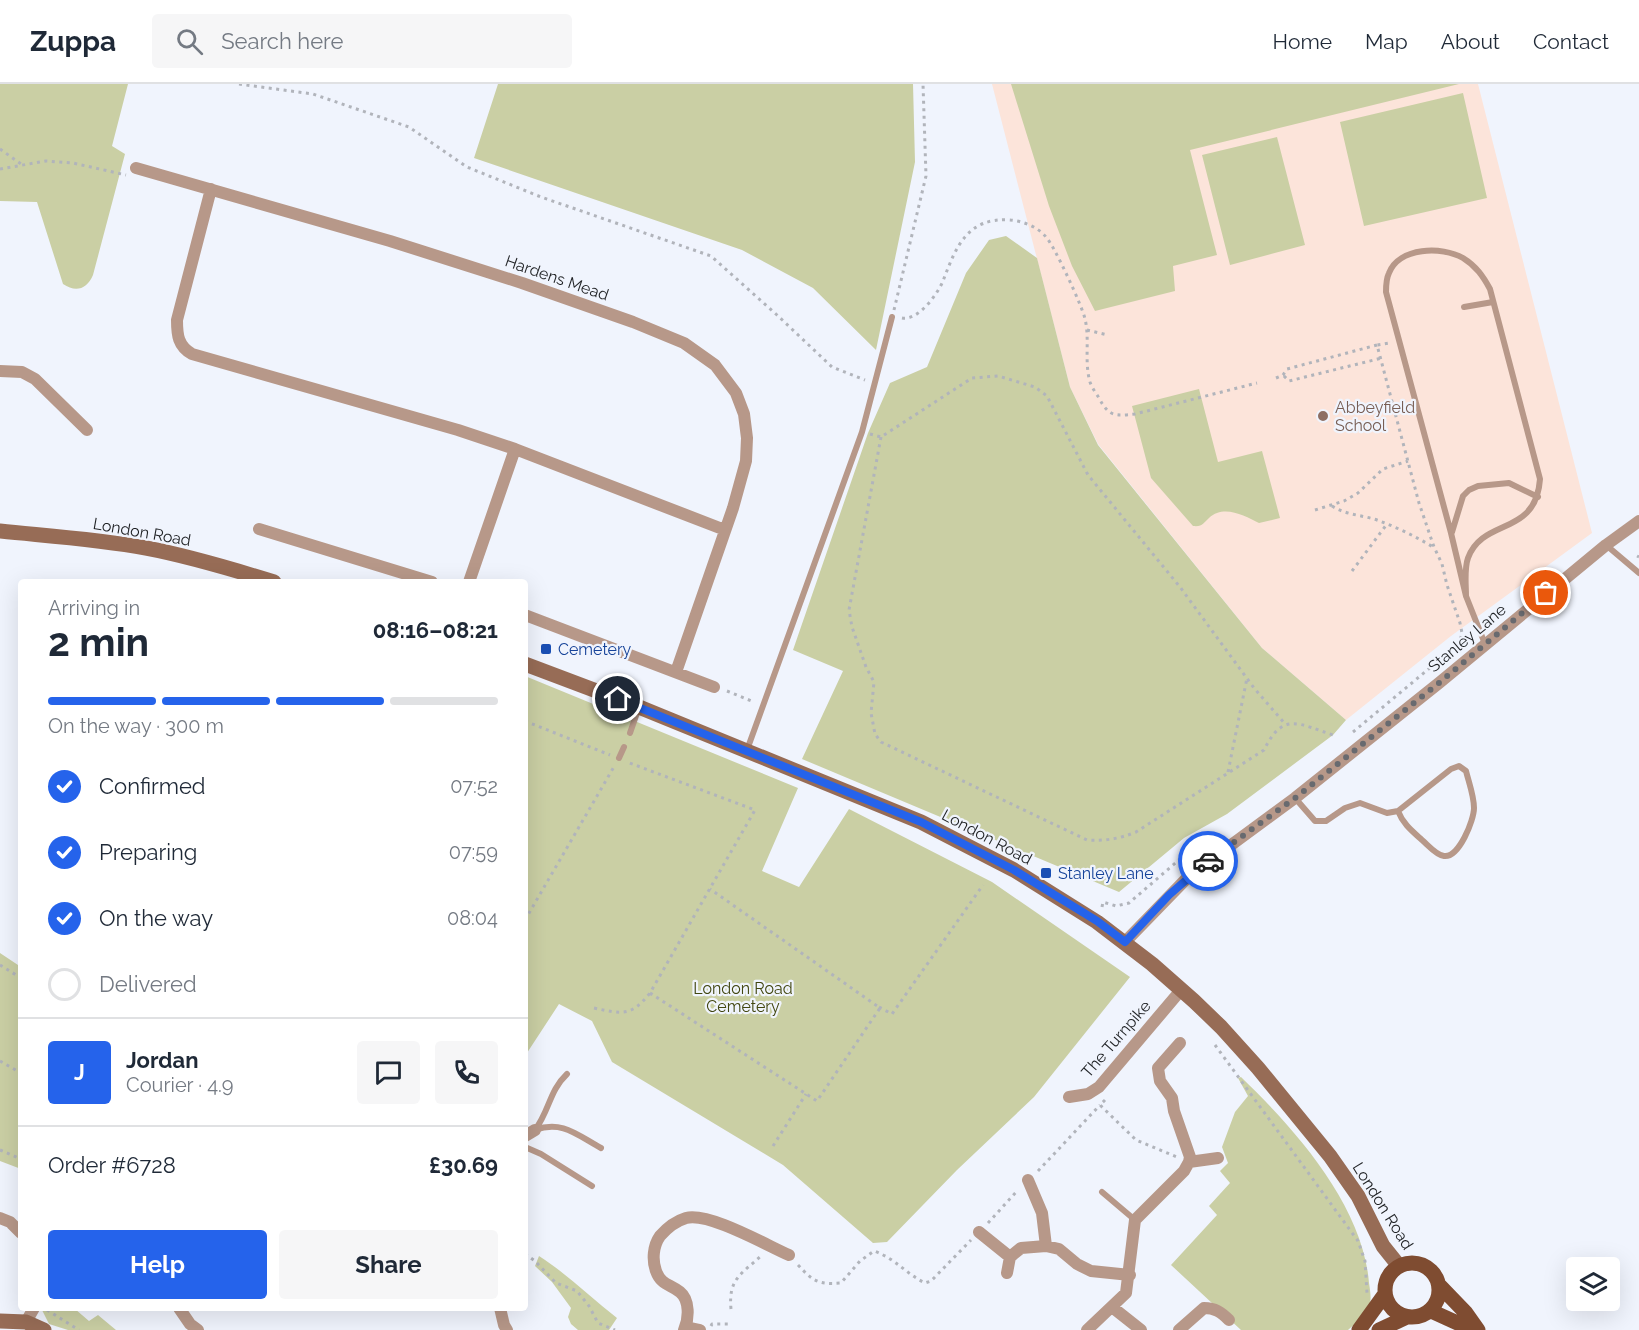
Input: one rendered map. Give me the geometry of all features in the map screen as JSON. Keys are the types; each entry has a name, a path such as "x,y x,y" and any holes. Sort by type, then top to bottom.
{"main road":[{"name":"London Road","path":"1359,1330 1385,1294 1388,1278 1399,1266 1417,1263 1432,1271 1440,1286 1466,1313 1478,1330"},
{"path":"1379,1330 1407,1317 1424,1316 1431,1311 1440,1298 1440,1286"},
{"path":"1385,1294 1392,1309 1407,1317"},
{"path":"1431,1311 1473,1330"}],"street":[{"name":"Hardens Mead","path":"136,168 390,241 522,283 633,322 684,343 715,365 731,384 740,402 747,427 746,461 676,672"},
{"path":"211,189 178,313 178,336 182,346 192,354 458,430 515,449 725,530"},
{"path":"0,371 22,372 35,379 87,430"},
{"path":"470,579 515,449"},
{"name":"Stanley Lane","path":"1125,942 1189,876 1295,798 1606,545 1639,521"},
{"path":"259,529 422,579"},
{"name":"London Road","path":"0,531 146,548 264,579"},
{"path":"528,616 714,687"},
{"name":"London Road","path":"528,665 747,750 911,818 1014,870 1097,921 1125,942 1221,1027 1303,1122 1358,1196 1383,1246 1399,1266"},
{"name":"The Turnpike","path":"1069,1096 1088,1094 1099,1087 1181,990"},
{"path":"1087,1330 1126,1293 1135,1220 1184,1171 1189,1162 1189,1153 1174,1112 1171,1096 1160,1081 1157,1072 1180,1043"},
{"path":"1189,1162 1218,1158"},
{"path":"1028,1180 1042,1213 1046,1246"},
{"path":"0,1218 10,1222 18,1230"},
{"path":"700,1330 685,1328 688,1305 680,1292 666,1285 657,1274 654,1262 655,1243 667,1228 687,1218 711,1219 789,1255"},
{"path":"979,1232 1010,1257"},
{"path":"1007,1273 1010,1257 1021,1248 1046,1246 1059,1249 1077,1264 1091,1270 1130,1275"},
{"path":"1112,1307 1141,1330"},
{"path":"1179,1330 1204,1308 1212,1308 1221,1312 1229,1320"},
{"path":"26,1322 32,1311"},
{"path":"181,1311 190,1324 198,1330"},
{"path":"501,1311 507,1330"},
{"path":"0,1321 26,1322 44,1330"}],"lane":[{"path":"1466,596 1467,559 1477,544 1492,532 1521,519 1529,512 1538,497 1538,470 1493,302 1483,276 1465,259 1455,254 1428,251 1407,256 1396,262 1389,272 1386,292 1452,533 1466,596 1485,644"},
{"path":"1464,307 1493,302"},
{"path":"747,750 862,432 892,317"},
{"path":"1452,533 1463,496 1478,486 1509,483 1538,497"},
{"path":"1606,545 1639,573"},
{"path":"630,733 639,707"},
{"path":"619,758 624,747"},
{"path":"1295,798 1315,821 1326,821 1345,808 1360,803 1387,813 1398,811 1451,769 1459,766 1466,771 1474,808 1472,819 1458,850 1452,855 1444,856 1436,852 1401,820 1398,811"},
{"path":"530,1133 544,1118 556,1084 567,1074"},
{"path":"530,1133 546,1126 556,1125 600,1148"},
{"path":"528,1148 592,1186"},
{"path":"1102,1192 1135,1220"}],"path":[{"path":"239,84 313,94 409,127 467,167 541,197 711,256 832,367 875,384"},
{"path":"892,317 926,176 923,84"},
{"path":"0,149 21,164"},
{"path":"0,169 46,161 73,163 130,176 136,168"},
{"path":"900,317 907,319 915,315 935,295 953,254 968,232 989,222 1009,220 1023,222 1046,236 1054,249 1085,317 1090,383 1103,407 1111,414 1120,416 1135,414 1257,383"},
{"path":"1087,330 1108,335"},
{"path":"1276,378 1283,375 1287,369 1399,341"},
{"path":"1349,736 1429,670 1460,641 1462,633 1446,585 1442,564 1419,503 1377,345"},
{"path":"1283,375 1289,381 1382,357"},
{"path":"1286,725 1247,678 1180,587 1088,475 1047,396 1035,387 998,376 972,378 881,437 849,610 855,637 874,682 871,713 875,734 881,742 1087,840 1118,839 1136,832 1264,750 1270,737 1281,726 1299,723 1333,735"},
{"path":"868,433 881,437"},
{"path":"1315,510 1332,506 1358,493 1383,469 1408,461"},
{"path":"1332,506 1340,511 1387,524 1434,547"},
{"path":"1352,571 1387,524"},
{"path":"1227,774 1247,678"},
{"path":"714,687 763,705"},
{"path":"528,722 755,810 650,993 634,1010 625,1013 594,1008"},
{"path":"528,915 619,758"},
{"path":"1103,902 1116,906 1129,903 1187,853 1225,832"},
{"path":"710,889 892,1014 983,885"},
{"path":"0,964 18,976"},
{"path":"650,993 817,1101 880,1008 878,1006"},
{"path":"1212,1041 1358,1241 1365,1261 1367,1297"},
{"path":"0,1061 18,1071"},
{"path":"773,1146 806,1094"},
{"path":"789,1255 810,1278 825,1284 841,1283 860,1261 874,1251 888,1256 915,1278 925,1283 931,1281 1108,1097"},
{"path":"1100,1105 1136,1140 1189,1162"},
{"path":"0,1150 18,1158"},
{"path":"731,1309 732,1284 770,1247"},
{"path":"528,1256 556,1283 577,1291 589,1306 598,1323 615,1330"},
{"path":"50,1311 79,1330"},
{"path":"709,1330 712,1324 730,1324"}],"shaded area":[{"name":"Abbeyfield School","path":"992,84 1478,84 1592,533 1451,636 1346,720 1262,648 1098,444 1070,387"}],"green space":[{"path":"0,84 128,84 112,146 125,154 93,275 88,284 81,288 72,288 63,284 37,202 0,201"},
{"path":"498,84 913,84 915,162 876,350 813,288 742,250 474,158"},
{"path":"1011,84 1459,84 1190,150 1217,255 1173,266 1175,291 1095,311 1072,266 1049,206"},
{"path":"1463,93 1487,198 1364,226 1340,122"},
{"path":"1277,137 1305,245 1230,265 1202,155"},
{"path":"1006,236 1037,258 1070,387 1098,445 1262,648 1346,720 1333,735 1227,814 1184,838 1119,892 802,759 843,671 793,650 868,433 890,383 927,367 966,273 989,240"},
{"path":"1199,389 1218,462 1262,451 1280,518 1259,523 1234,513 1221,512 1201,525 1193,526 1151,478 1132,406"},
{"name":"London Road Cemetery","path":"528,677 798,788 762,871 799,887 849,809 992,882 1130,977 1034,1097 957,1170 887,1242 873,1243 783,1165 612,1062 592,1021 559,1004 528,1051"},
{"path":"0,953 18,965 18,1168 0,1161"},
{"path":"1241,1077 1304,1144 1340,1197 1354,1225 1364,1254 1371,1298 1365,1313 1348,1330 1241,1330 1171,1265 1217,1215 1209,1206 1230,1183 1220,1171 1228,1163 1222,1147 1235,1112 1248,1096 1238,1078"},
{"path":"539,1256 617,1318 609,1330 578,1330 571,1324 568,1317 571,1308 552,1282 535,1266"},
{"path":"42,1311 77,1311 89,1321 98,1315 116,1330 68,1330 49,1324"}],"way so far":[{"path":"1208,861 1295,798 1439,683 1546,593"}],"place":[{"name":"Abbeyfield School","path":"1323,416"},
{"name":"Cemetery","path":"546,649"},
{"name":"Stanley Lane","path":"1046,873"}],"route":[{"path":"618,699 921,822 1014,870 1097,921 1125,942 1169,895 1208,861"}]}
